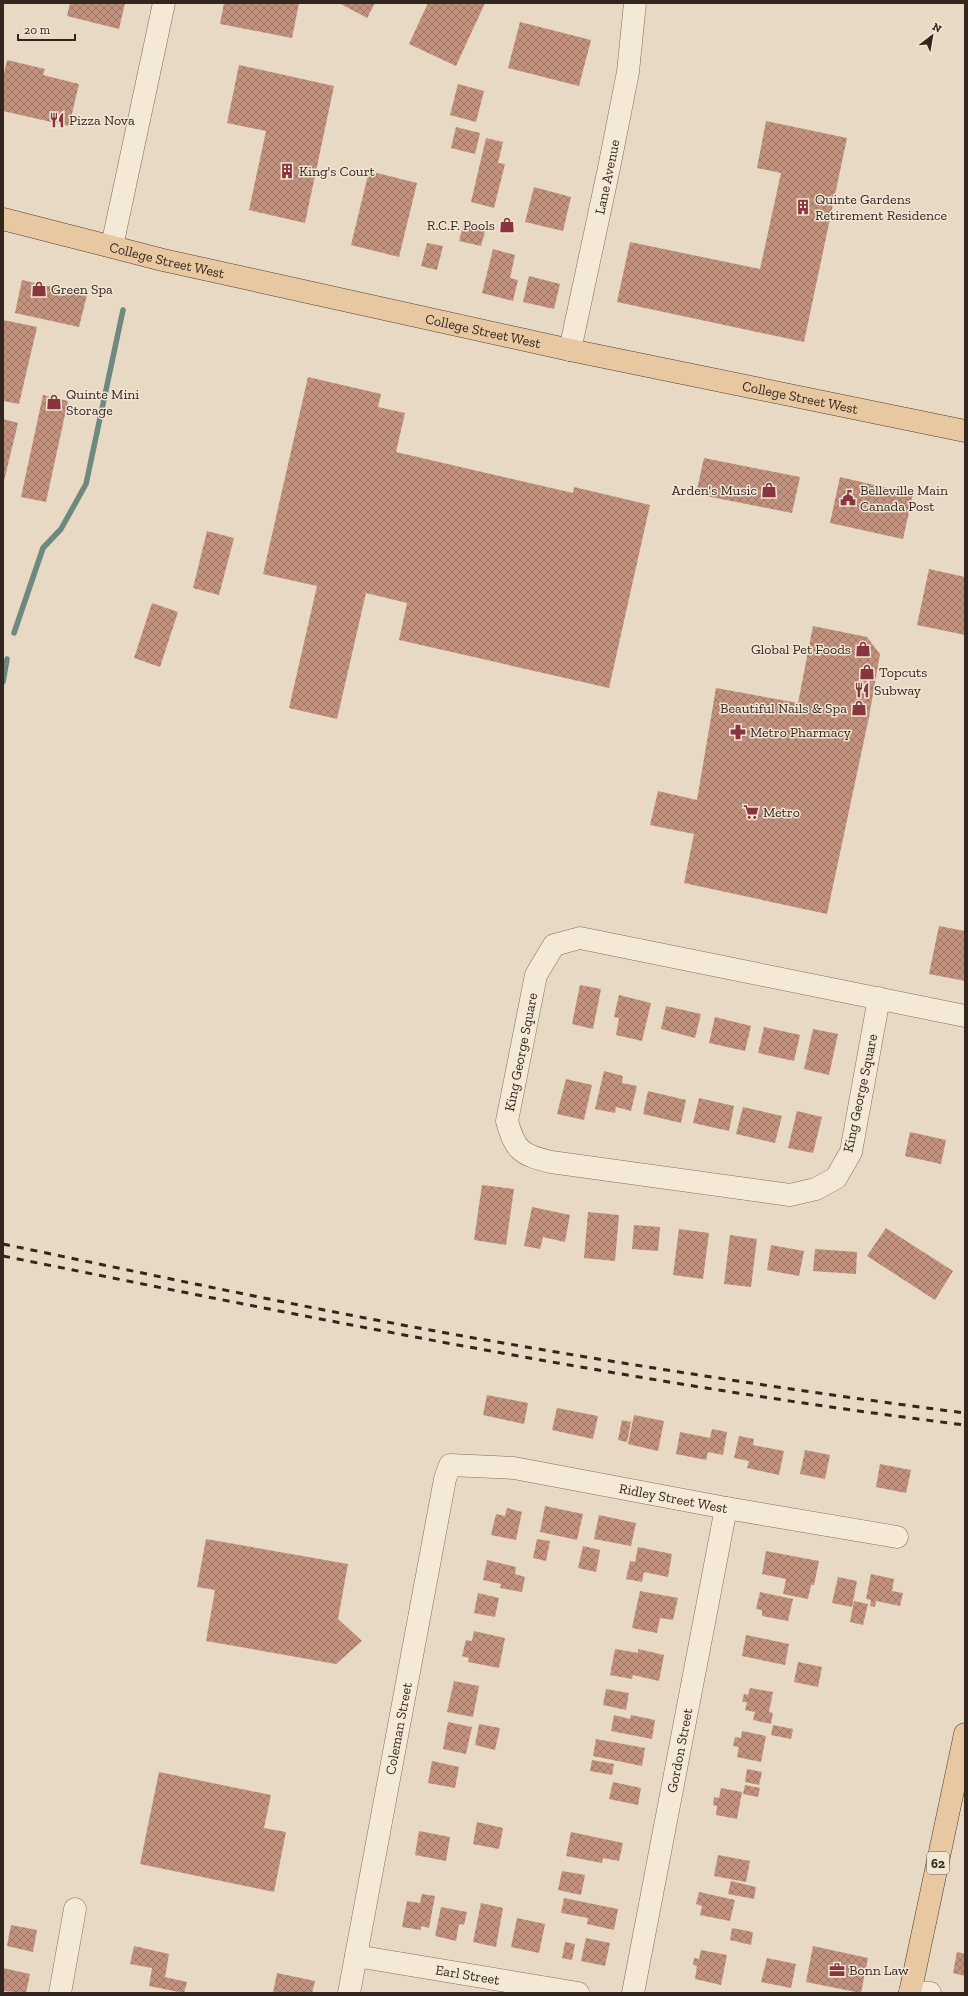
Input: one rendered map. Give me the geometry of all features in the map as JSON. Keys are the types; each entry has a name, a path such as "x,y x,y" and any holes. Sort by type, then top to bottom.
{"main road":[{"name":"College Street West","path":"3,219 163,260 570,350 965,431"},
{"name":"62","path":"917,1993 965,1734"}],"street":[{"path":"112,246 164,3"},
{"name":"Lane Avenue","path":"570,350 628,72 635,3"},
{"name":"King George Square","path":"879,998 851,1152 836,1178 816,1189 790,1195 551,1162 528,1156 512,1139 508,1121 536,975 554,945 580,938 879,998 965,1016"},
{"name":"Ridley Street West","path":"450,1465 514,1468 726,1508 897,1537"},
{"name":"Coleman Street","path":"350,1993 426,1577 445,1479 450,1465"},
{"name":"Gordon Street","path":"633,1993 726,1508"},
{"path":"60,1993 75,1909"},
{"name":"Earl Street","path":"356,1956 578,1993"}],"building":[{"path":"70,3 125,3 119,29 67,16"},
{"path":"224,3 299,3 292,38 220,24"},
{"path":"339,3 375,3 367,18"},
{"path":"428,3 485,3 456,66 409,44"},
{"path":"520,22 591,40 579,86 508,68"},
{"path":"7,60 45,69 43,75 79,84 69,126 3,111 3,78"},
{"name":"King's Court","path":"239,65 334,86 305,223 249,210 266,131 227,123"},
{"path":"458,84 484,91 476,122 450,115"},
{"name":"Quinte Gardens Retirement Residence","path":"766,121 847,138 804,342 617,302 630,242 760,269 781,173 757,168"},
{"path":"456,127 480,133 475,154 451,148"},
{"path":"486,138 503,142 498,163 505,164 494,208 471,202"},
{"path":"369,171 417,183 399,257 351,245"},
{"path":"534,187 571,197 563,231 525,222"},
{"path":"464,222 486,228 481,246 459,241"},
{"path":"427,243 443,246 437,270 421,266"},
{"path":"493,249 515,255 510,278 518,280 513,301 482,293"},
{"path":"529,276 560,284 554,309 523,302"},
{"path":"22,280 87,295 79,327 15,313"},
{"path":"3,320 37,327 19,404 3,401"},
{"path":"308,377 381,394 378,407 405,413 396,452 573,493 574,487 650,505 609,688 399,640 407,603 366,593 337,719 289,708 317,586 263,574"},
{"path":"43,395 68,401 46,502 21,497"},
{"path":"3,419 18,423 4,481 3,481"},
{"path":"704,458 800,477 792,513 696,494"},
{"path":"840,477 913,494 903,539 830,523"},
{"path":"207,531 234,538 219,595 193,588"},
{"path":"929,569 965,577 965,635 917,625"},
{"path":"152,603 178,612 160,667 134,658"},
{"name":"Metro","path":"813,626 867,637 880,654 869,717 827,914 684,883 694,834 650,825 658,791 697,800 716,688 798,703"},
{"path":"939,926 965,931 965,981 929,974"},
{"path":"580,985 601,989 593,1029 572,1024"},
{"path":"619,995 651,1003 642,1041 616,1035 619,1018 614,1017"},
{"path":"666,1006 701,1014 695,1038 661,1029"},
{"path":"715,1017 751,1026 745,1051 709,1043"},
{"path":"764,1027 800,1035 794,1061 758,1053"},
{"path":"813,1029 838,1034 829,1075 804,1069"},
{"path":"604,1071 623,1076 622,1083 637,1086 631,1111 616,1107 615,1113 595,1109"},
{"path":"566,1079 592,1085 584,1120 557,1114"},
{"path":"648,1091 686,1100 681,1123 643,1114"},
{"path":"699,1098 734,1106 729,1131 693,1123"},
{"path":"743,1107 782,1116 775,1143 736,1134"},
{"path":"797,1111 822,1117 813,1153 788,1148"},
{"path":"910,1132 946,1140 941,1164 905,1156"},
{"path":"482,1185 514,1189 506,1245 474,1240"},
{"path":"532,1207 570,1215 565,1242 543,1237 540,1249 524,1246"},
{"path":"588,1212 619,1215 615,1261 584,1258"},
{"path":"634,1225 660,1227 658,1251 632,1249"},
{"path":"886,1228 953,1271 935,1300 867,1256"},
{"path":"679,1229 709,1233 703,1279 673,1275"},
{"path":"730,1235 757,1239 751,1287 724,1284"},
{"path":"771,1245 804,1251 799,1276 767,1270"},
{"path":"815,1249 857,1252 856,1274 813,1271"},
{"path":"487,1395 528,1403 524,1424 483,1415"},
{"path":"557,1408 598,1416 593,1439 552,1430"},
{"path":"634,1415 664,1421 658,1451 628,1444"},
{"path":"622,1420 631,1422 627,1442 618,1440"},
{"path":"712,1429 727,1432 723,1455 708,1452 706,1460 676,1454 680,1432 710,1438"},
{"path":"739,1436 754,1439 753,1445 784,1451 779,1475 747,1468 749,1461 734,1458"},
{"path":"805,1450 830,1455 825,1479 800,1474"},
{"path":"880,1464 911,1470 906,1493 876,1487"},
{"path":"545,1506 583,1514 577,1540 540,1532"},
{"path":"507,1508 522,1512 516,1540 491,1535 496,1514 505,1516"},
{"path":"599,1515 636,1523 631,1546 594,1539"},
{"path":"206,1539 348,1564 338,1619 362,1641 336,1664 206,1641 215,1590 197,1587"},
{"path":"537,1539 550,1541 546,1561 533,1558"},
{"path":"583,1546 600,1550 596,1572 578,1568"},
{"path":"638,1547 672,1554 668,1577 644,1572 642,1582 626,1579 630,1561 635,1562"},
{"path":"766,1551 819,1561 814,1585 811,1585 808,1599 783,1594 786,1579 762,1574"},
{"path":"487,1560 516,1567 515,1574 525,1577 522,1592 500,1588 501,1584 483,1580"},
{"path":"871,1574 894,1579 892,1591 903,1593 900,1606 876,1601 875,1607 870,1606 871,1600 866,1599"},
{"path":"838,1577 857,1581 852,1607 832,1603"},
{"path":"640,1591 678,1598 673,1620 660,1618 657,1633 632,1628"},
{"path":"760,1592 793,1599 788,1621 762,1616 762,1610 756,1609"},
{"path":"478,1593 499,1598 495,1617 474,1613"},
{"path":"854,1601 868,1604 863,1625 850,1622"},
{"path":"474,1631 505,1638 499,1668 468,1662 469,1658 462,1656 466,1640 472,1641"},
{"path":"746,1635 789,1644 785,1665 742,1656"},
{"path":"615,1649 638,1653 638,1649 664,1655 659,1681 633,1675 632,1679 610,1675"},
{"path":"798,1662 822,1667 818,1687 794,1682"},
{"path":"454,1681 479,1686 473,1717 447,1712"},
{"path":"750,1688 773,1692 769,1712 773,1713 771,1724 753,1720 755,1712 745,1710 747,1702 742,1702 744,1694 748,1695"},
{"path":"606,1689 629,1693 626,1710 603,1705"},
{"path":"614,1715 630,1719 631,1715 655,1720 652,1739 611,1731"},
{"path":"448,1722 472,1727 466,1754 443,1749"},
{"path":"479,1724 500,1728 495,1750 475,1745"},
{"path":"773,1725 793,1729 791,1739 771,1735"},
{"path":"742,1731 766,1736 761,1762 737,1757 739,1747 733,1746 735,1737 741,1738"},
{"path":"596,1739 645,1748 642,1766 593,1756"},
{"path":"592,1760 614,1764 612,1775 590,1771"},
{"path":"432,1761 459,1767 455,1788 428,1783"},
{"path":"747,1769 762,1772 759,1785 745,1782"},
{"path":"159,1772 271,1795 264,1828 286,1832 274,1892 140,1864"},
{"path":"613,1782 641,1788 638,1805 609,1799"},
{"path":"745,1785 760,1788 758,1797 743,1794"},
{"path":"721,1788 742,1792 737,1819 716,1815 717,1806 713,1805 714,1797 719,1798"},
{"path":"477,1822 503,1828 499,1849 473,1844"},
{"path":"419,1831 450,1837 446,1861 415,1855"},
{"path":"571,1832 623,1843 619,1861 603,1858 602,1863 566,1856"},
{"path":"718,1855 750,1861 746,1882 714,1876"},
{"path":"562,1871 585,1875 581,1895 558,1890"},
{"path":"731,1881 756,1887 754,1899 728,1894"},
{"path":"699,1892 735,1900 730,1921 700,1915 702,1906 696,1904"},
{"path":"422,1894 435,1896 429,1928 421,1926 421,1930 402,1927 407,1901 420,1903"},
{"path":"564,1898 618,1909 614,1930 587,1924 588,1918 561,1913"},
{"path":"481,1903 503,1908 496,1947 473,1942"},
{"path":"441,1907 467,1912 464,1925 459,1924 456,1941 435,1936"},
{"path":"517,1918 545,1924 539,1953 511,1947"},
{"path":"11,1925 37,1930 33,1952 7,1946"},
{"path":"732,1928 753,1932 751,1945 730,1940"},
{"path":"586,1938 610,1943 605,1966 581,1961"},
{"path":"565,1942 575,1944 572,1960 562,1958"},
{"path":"134,1946 169,1954 165,1977 187,1982 184,1993 149,1986 152,1968 130,1964"},
{"name":"Bonn Law","path":"813,1946 868,1958 861,1993 806,1982"},
{"path":"701,1950 727,1955 721,1985 695,1979 697,1966 693,1965 694,1958 699,1959"},
{"path":"957,1952 965,1954 965,1976 953,1973"},
{"path":"767,1958 796,1964 791,1988 761,1982"},
{"path":"3,1968 30,1974 26,1993 3,1991"},
{"path":"277,1973 315,1981 312,1993 273,1993"}],"waterway":[{"path":"14,633 43,548 61,529 86,484 123,310"},
{"path":"3,682 7,659"}],"railway":[{"path":"3,1244 301,1305 480,1339 722,1379 965,1413"},
{"path":"3,1256 482,1350 723,1391 965,1425"}],"place":[{"name":"Pizza Nova","path":"57,120"},
{"name":"King's Court","path":"287,171"},
{"name":"Quinte Gardens Retirement Residence","path":"803,207"},
{"name":"R.C.F. Pools","path":"507,225"},
{"name":"Green Spa","path":"39,289"},
{"name":"Quinte Mini Storage","path":"54,402"},
{"name":"Arden's Music","path":"769,490"},
{"name":"Belleville Main Canada Post","path":"848,498"},
{"name":"Global Pet Foods","path":"863,649"},
{"name":"Topcuts","path":"867,672"},
{"name":"Subway","path":"862,690"},
{"name":"Beautiful Nails & Spa","path":"859,708"},
{"name":"Metro Pharmacy","path":"738,732"},
{"name":"Metro","path":"751,812"},
{"name":"Bonn Law","path":"837,1970"}]}
